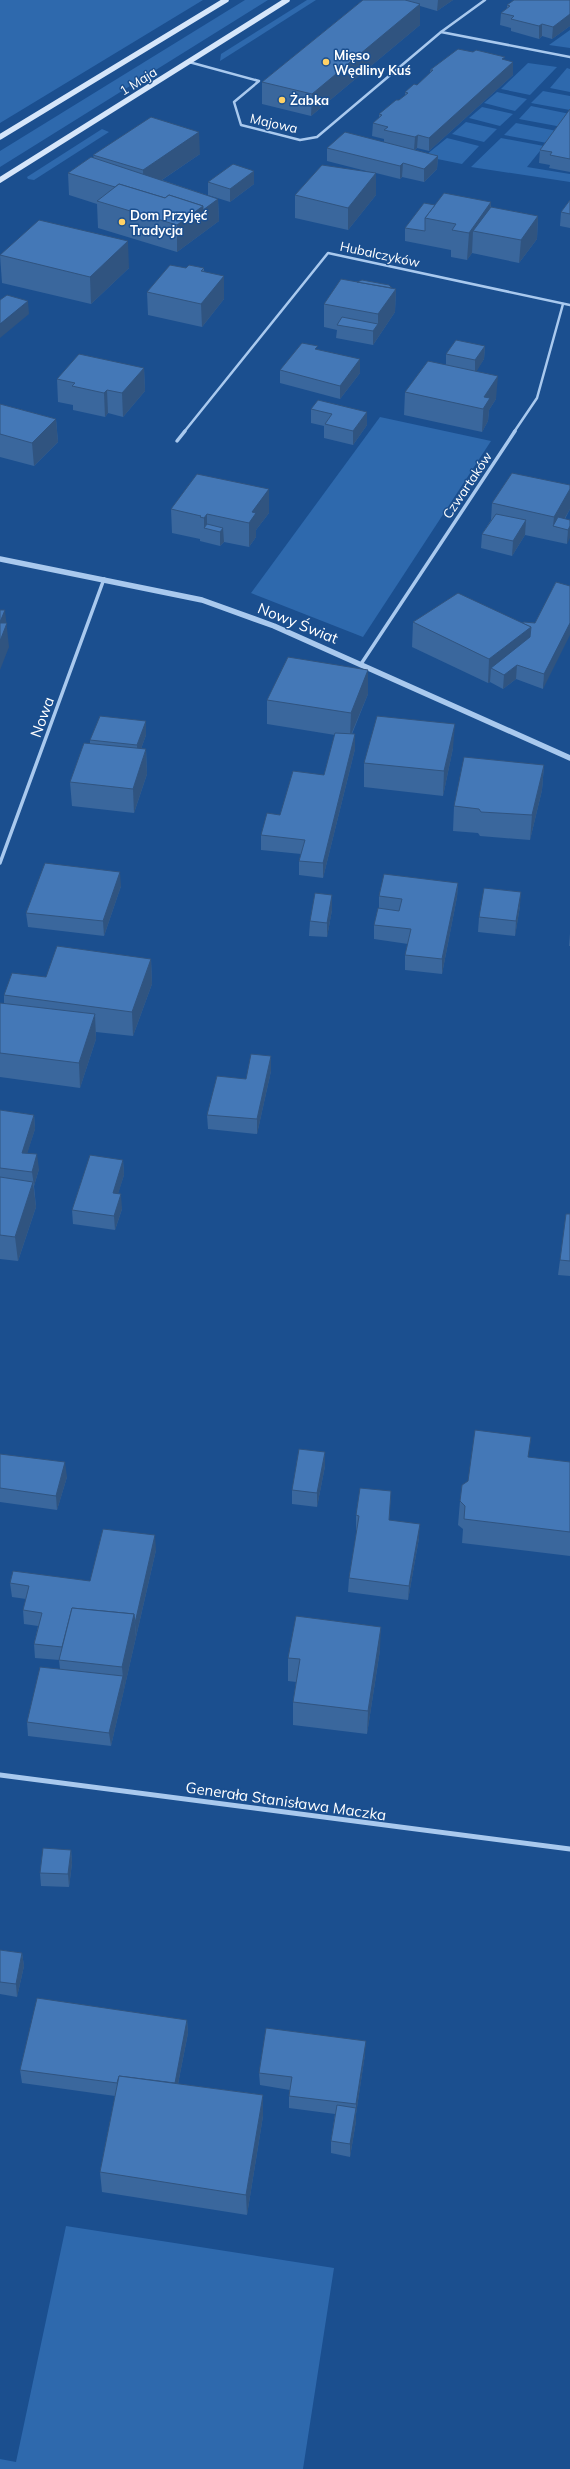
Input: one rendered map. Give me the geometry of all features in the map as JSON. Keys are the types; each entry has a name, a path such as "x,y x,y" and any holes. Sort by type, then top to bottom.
{"main road":[{"name":"1 Maja","path":"0,137 226,0"},
{"name":"1 Maja","path":"0,180 286,0"}],"street":[{"name":"Majowa","path":"189,62 259,81 234,102 241,125 300,140 317,137 441,32 485,0"},
{"path":"441,32 533,52 570,57"},
{"name":"Hubalczyków","path":"177,441 328,253 570,306"},
{"name":"Czwartaków","path":"360,664 537,398 563,304"},
{"name":"Nowy Świat","path":"0,558 202,600 274,626 570,758"},
{"name":"Nowa","path":"0,863 105,579"},
{"name":"Generała Stanisława Maczka","path":"0,1775 570,1849"}],"shaded area":[{"path":"0,0 203,0 0,123"},
{"path":"245,0 268,0 0,167 0,151"},
{"path":"307,0 316,0 220,61 221,54"},
{"path":"570,30 570,48 549,45"},
{"path":"528,63 557,67 530,95 501,89"},
{"path":"567,68 570,69 570,92 550,88"},
{"path":"543,91 570,96 570,110 531,103"},
{"path":"497,92 527,99 515,111 484,103"},
{"path":"531,106 570,114 562,127 519,119"},
{"path":"482,107 513,114 500,126 469,118"},
{"path":"466,122 497,129 484,142 452,134"},
{"path":"516,123 557,131 547,143 504,135"},
{"path":"102,129 109,132 34,180 28,179 27,177"},
{"path":"447,138 479,146 462,164 383,148 426,155"},
{"path":"501,138 544,146 527,167 570,174 570,182 471,167"},
{"path":"380,417 491,441 363,637 251,593"},
{"path":"66,2226 334,2268 303,2469 0,2469 0,2459 16,2462"}],"building":[{"path":"363,0 405,0 420,4 312,94 262,82"},
{"path":"514,0 570,0 570,14 553,27 542,24 539,26 511,19 514,16 501,13 510,6 507,5"},
{"path":"458,49 473,52 476,50 505,57 502,59 513,62 429,138 418,135 415,137 384,130 388,127 373,123 382,115 379,114 396,100 399,100 408,93 405,92 414,84 417,85 433,70 430,70"},
{"path":"570,109 570,159 550,155 552,152 540,150"},
{"path":"151,117 199,132 143,170 93,155"},
{"path":"345,132 438,156 424,169 403,163 400,166 327,148"},
{"path":"91,157 218,199 203,210 203,206 169,195 165,198 119,184 115,187 68,173"},
{"path":"233,164 254,171 230,189 208,182"},
{"path":"322,165 376,173 348,208 295,195"},
{"path":"119,184 165,198 169,195 203,206 177,225 97,201"},
{"path":"444,193 491,202 469,233 452,230 456,224 425,218"},
{"path":"570,200 570,214 561,212"},
{"path":"424,203 435,205 425,218 425,231 405,228"},
{"path":"491,207 538,216 521,240 473,231"},
{"path":"39,220 128,241 90,277 0,255"},
{"path":"170,265 186,268 189,265 204,268 201,271 224,276 201,304 147,292"},
{"path":"341,279 396,289 378,314 324,304"},
{"path":"362,280 389,285 392,288 357,282"},
{"path":"7,295 28,301 0,324 0,300"},
{"path":"342,317 378,324 373,331 337,325"},
{"path":"456,340 485,346 475,360 446,354"},
{"path":"302,343 318,346 315,349 360,359 340,386 280,370"},
{"path":"79,354 144,368 122,393 107,390 104,393 72,386 75,383 57,379"},
{"path":"428,361 498,376 484,397 490,398 483,409 405,392"},
{"path":"318,400 367,412 353,431 325,424 332,414 311,409"},
{"path":"0,404 56,419 32,443 0,434"},
{"path":"512,473 570,485 570,489 554,517 492,503"},
{"path":"197,474 269,489 252,512 256,513 249,523 207,514 204,518 171,509"},
{"path":"496,514 526,520 513,541 482,534"},
{"path":"558,517 570,520 568,530 553,526"},
{"path":"207,524 223,528 220,532 204,528"},
{"path":"556,582 570,586 570,623 544,674 517,665 504,675 491,668 530,637 531,627 522,623 535,623"},
{"path":"458,593 531,627 489,659 413,622"},
{"path":"0,610 5,610 0,622"},
{"path":"0,623 7,623 0,641"},
{"path":"288,657 368,670 351,713 267,700"},
{"path":"100,716 146,721 137,745 90,740"},
{"path":"377,716 455,724 444,771 364,763"},
{"path":"335,733 355,734 323,863 299,861 305,840 261,835 267,813 280,815 293,771 324,775"},
{"path":"84,743 146,749 133,789 70,782"},
{"path":"464,757 544,765 532,815 481,812 479,809 454,806"},
{"path":"45,863 120,872 103,921 26,913"},
{"path":"384,874 458,883 442,959 405,955 411,929 374,925 378,908 399,911 402,899 379,896"},
{"path":"484,888 521,892 516,921 479,917"},
{"path":"315,893 332,895 327,923 310,921"},
{"path":"57,946 151,959 132,1012 4,995 12,973 46,977"},
{"path":"0,1003 95,1014 79,1063 0,1053"},
{"path":"251,1054 271,1056 257,1119 207,1115 217,1076 246,1079"},
{"path":"0,1110 34,1115 22,1153 37,1154 32,1172 0,1168"},
{"path":"90,1155 123,1160 113,1193 121,1194 114,1216 72,1210"},
{"path":"0,1177 33,1182 15,1237 0,1235"},
{"path":"566,1214 570,1214 570,1261 560,1260"},
{"path":"475,1430 531,1437 528,1457 570,1462 570,1532 464,1519 465,1506 460,1501 462,1485 468,1481"},
{"path":"299,1449 325,1452 317,1493 292,1490"},
{"path":"0,1454 65,1462 56,1496 0,1488"},
{"path":"360,1488 391,1491 389,1520 420,1524 409,1586 349,1578 359,1516 356,1515"},
{"path":"103,1529 155,1535 135,1623 134,1614 72,1608 62,1647 34,1644 42,1613 23,1610 29,1586 10,1583 13,1571 90,1581"},
{"path":"72,1608 134,1614 122,1667 59,1660"},
{"path":"296,1616 381,1627 368,1711 293,1702 300,1659 288,1658"},
{"path":"40,1667 123,1676 109,1733 27,1722"},
{"path":"43,1848 71,1850 68,1874 40,1873"},
{"path":"0,1950 22,1953 16,1984 0,1982"},
{"path":"37,1998 187,2020 175,2083 119,2076 117,2083 20,2070"},
{"path":"266,2028 366,2041 356,2104 289,2096 292,2077 259,2073"},
{"path":"119,2076 263,2095 246,2195 100,2172"},
{"path":"337,2105 356,2108 350,2144 331,2141"}],"place":[{"name":"Mięso Wędliny Kuś","path":"326,62"},
{"name":"Żabka","path":"282,100"},
{"name":"Dom Przyjęć Tradycja","path":"122,222"}]}
